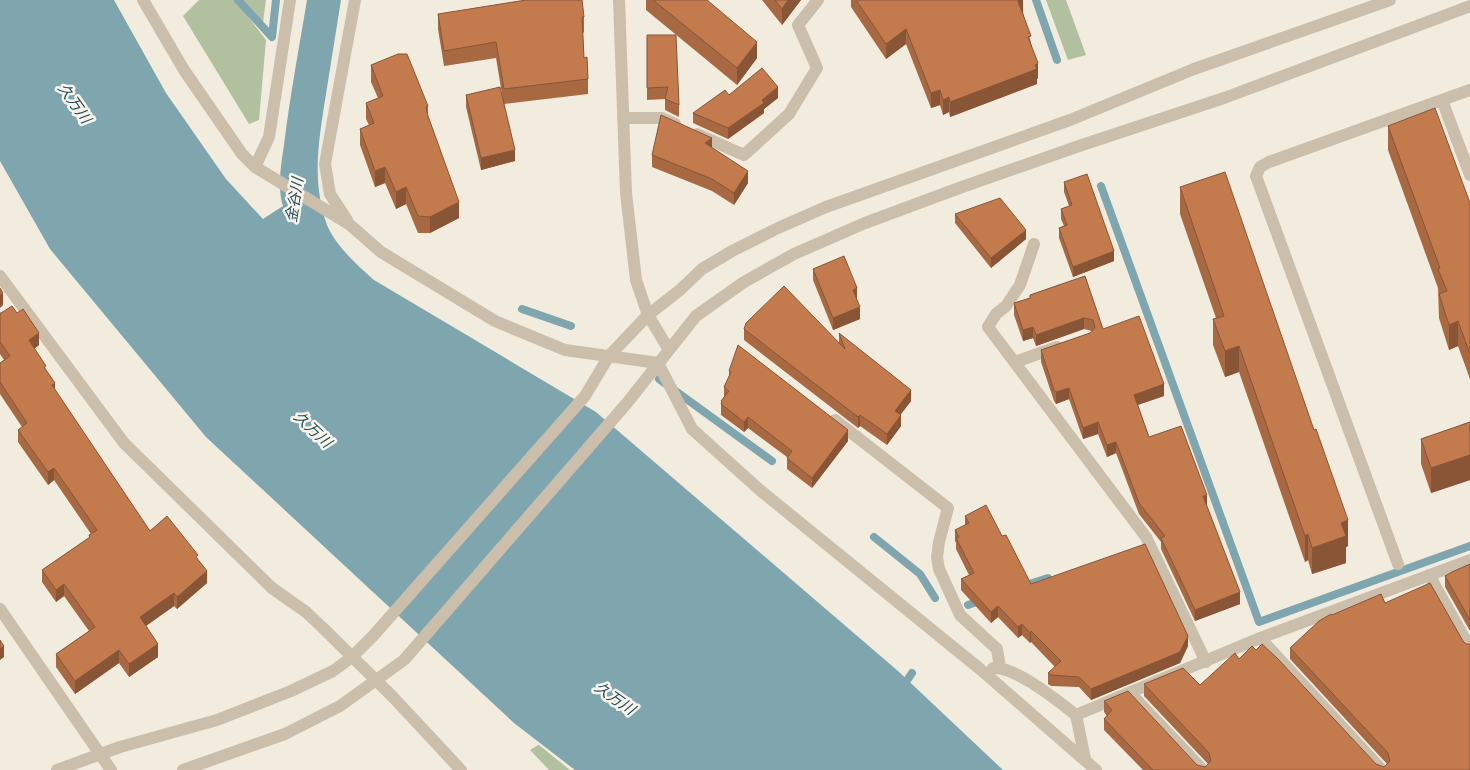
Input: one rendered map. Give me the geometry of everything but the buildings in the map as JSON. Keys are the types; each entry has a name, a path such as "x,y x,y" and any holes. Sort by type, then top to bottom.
{"street":[{"path":"143,0 184,70 242,154 255,167 349,224 381,252 496,321 565,350 658,363"},
{"path":"255,167 269,137 290,0"},
{"path":"349,224 330,194 326,164 354,0"},
{"path":"619,0 626,194 636,280 648,315 669,350"},
{"path":"623,118 662,118 744,155 789,114 816,68 798,25 818,0"},
{"path":"57,770 120,747 217,720 290,691 333,671 373,636 585,396 609,356 648,315 680,290 702,269 778,228 826,207 1070,120 1194,69 1390,0"},
{"path":"183,770 285,734 340,706 406,658 611,421 696,316 744,282 786,258 865,223 962,187 1224,98 1470,6"},
{"path":"1398,564 1256,176 1260,167 1269,162 1470,90"},
{"path":"1442,100 1470,175"},
{"path":"1034,244 1020,285 1006,306 996,314 988,326 1146,537 1206,662"},
{"path":"0,276 16,306 55,348 124,443 272,588 306,612 352,656 461,770"},
{"path":"1015,362 1069,343"},
{"path":"658,363 692,428 761,491 980,669 1096,770"},
{"path":"826,413 948,508 939,542 939,569 960,615 997,649 1000,667"},
{"path":"1076,714 1206,662 1260,638 1470,560"},
{"path":"1429,574 1470,648"},
{"path":"0,608 111,770"},
{"path":"1260,638 1382,770"},
{"path":"980,669 1000,667 1026,679 1076,714 1084,759"},
{"path":"1130,693 1203,770"}],"green space":[{"path":"199,0 235,0 266,40 259,120 249,124 183,16"},
{"path":"240,0 266,0 262,29"},
{"path":"1046,0 1066,0 1086,55 1068,60"},
{"path":"538,745 570,770 549,770 530,750"}],"water":[{"path":"0,0 114,0 166,93 226,179 263,219 283,206 280,191 281,168 307,0 341,0 321,127 318,176 319,192 327,225 341,248 374,280 596,412 898,671 1003,770 575,770 514,723 206,437 50,249 0,161"}],"waterway":[{"path":"238,0 272,37 276,0"},
{"path":"1036,0 1057,60"},
{"path":"1101,186 1259,622 1470,546"},
{"path":"522,309 571,326"},
{"path":"659,379 772,461"},
{"path":"874,537 920,574 935,598"},
{"path":"1023,586 1048,578"},
{"path":"968,605 982,600"},
{"path":"902,688 912,673"}],"water label":[{"name":"久万川","path":"75,103"},
{"name":"金谷川","path":"294,200"},
{"name":"久万川","path":"313,429"},
{"name":"久万川","path":"615,698"}]}
